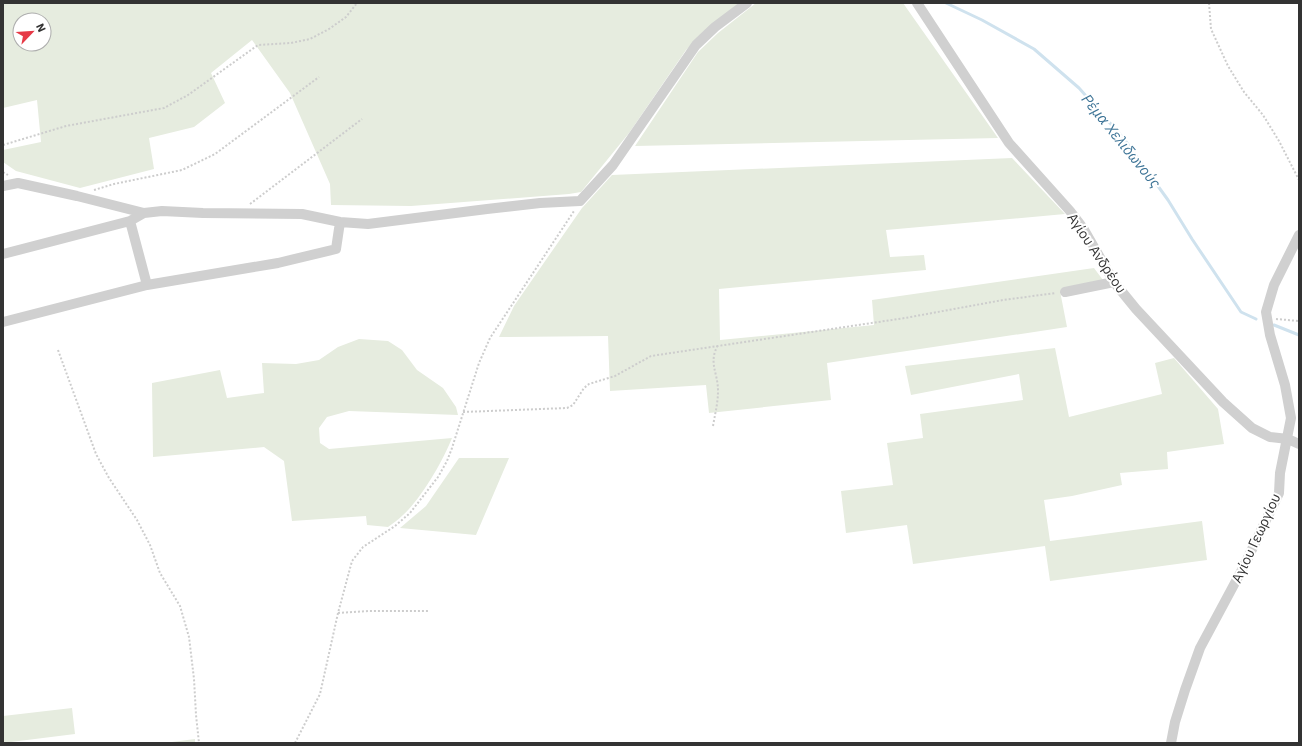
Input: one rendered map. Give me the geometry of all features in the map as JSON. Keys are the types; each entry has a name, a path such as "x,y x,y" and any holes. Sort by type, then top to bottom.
{"street":[{"path":"3,186 18,183 144,213 162,211 237,214 302,214 340,222 368,224 487,209 580,201 613,165 696,45 715,27 747,3"},
{"name":"Αγίου Ανδρέου","path":"917,3 1009,143 1070,211 1083,228 1114,282 1136,309 1223,402 1252,428 1270,437 1288,439 1299,444"},
{"path":"3,254 130,221 144,213"},
{"path":"130,221 147,285"},
{"path":"3,322 147,285 278,263 336,249 340,222"},
{"name":"Αγίου Γεωργίου","path":"1171,743 1185,690 1200,648 1244,566 1278,494 1280,474 1291,418 1285,384 1270,335 1266,312 1274,285 1299,235"},
{"path":"1065,292 1114,282"}],"path":[{"path":"3,145 66,126 164,108 188,95 258,45 291,43 310,38 329,29 346,17 357,3"},
{"path":"1209,3 1211,29 1228,66 1244,92 1262,115 1279,141 1299,180"},
{"path":"77,196 114,184 182,170 216,154 320,77"},
{"path":"237,214 362,119"},
{"path":"295,743 320,694 338,613 352,561 363,547 395,526 410,513 438,477 452,448 479,363 490,338 580,201"},
{"path":"463,412 567,408 572,405 584,388 589,384 615,376 651,356 898,319 1003,300 1065,292"},
{"path":"1267,320 1278,319 1299,321"},
{"path":"713,426 718,393 718,382 712,360 718,345"},
{"path":"58,350 96,454 109,478 137,520 150,546 160,573 180,606 189,637 199,743"},
{"path":"338,613 368,611 429,611"}],"shaded area":[{"path":"3,3 739,3 686,50 629,133 581,192 569,194 411,206 331,205 330,184 290,93 252,40 211,73 225,103 194,127 149,138 154,169 80,188 16,171 3,162 3,150 41,142 37,100 3,108"},
{"path":"756,3 903,3 998,138 635,146 698,52 718,33"},
{"path":"1012,158 1065,214 886,230 890,257 924,255 926,270 719,289 720,340 874,325 872,300 1094,268 1103,280 1060,291 1067,327 827,363 831,400 709,413 706,385 610,391 608,336 499,337 514,306 582,208 612,175"},
{"path":"359,339 388,341 402,350 417,370 443,388 456,407 458,415 349,411 327,417 319,428 320,443 329,449 452,438 424,490 410,508 388,527 367,525 366,516 292,521 284,461 264,447 153,457 152,383 220,370 227,398 264,393 262,363 296,364 319,360 338,347"},
{"path":"1055,348 1069,417 1162,394 1155,363 1174,358 1218,409 1224,444 1167,452 1168,469 1120,473 1122,485 1072,496 1044,500 1050,541 1202,521 1207,560 1050,581 1045,546 913,564 907,525 846,533 841,491 893,485 887,443 923,438 920,414 1023,400 1019,374 911,395 905,366"},
{"path":"459,458 509,458 476,535 400,528 426,506"},
{"path":"72,708 75,734 3,743 3,716"},
{"path":"195,739 195,743 164,743"}],"waterway":[{"name":"Ρέμα Χελιδωνούς","path":"946,3 982,20 1034,49 1079,88 1124,139 1168,200 1241,312 1256,319"},
{"name":"Ρέμα Χελιδωνούς","path":"1274,325 1299,335"}]}
